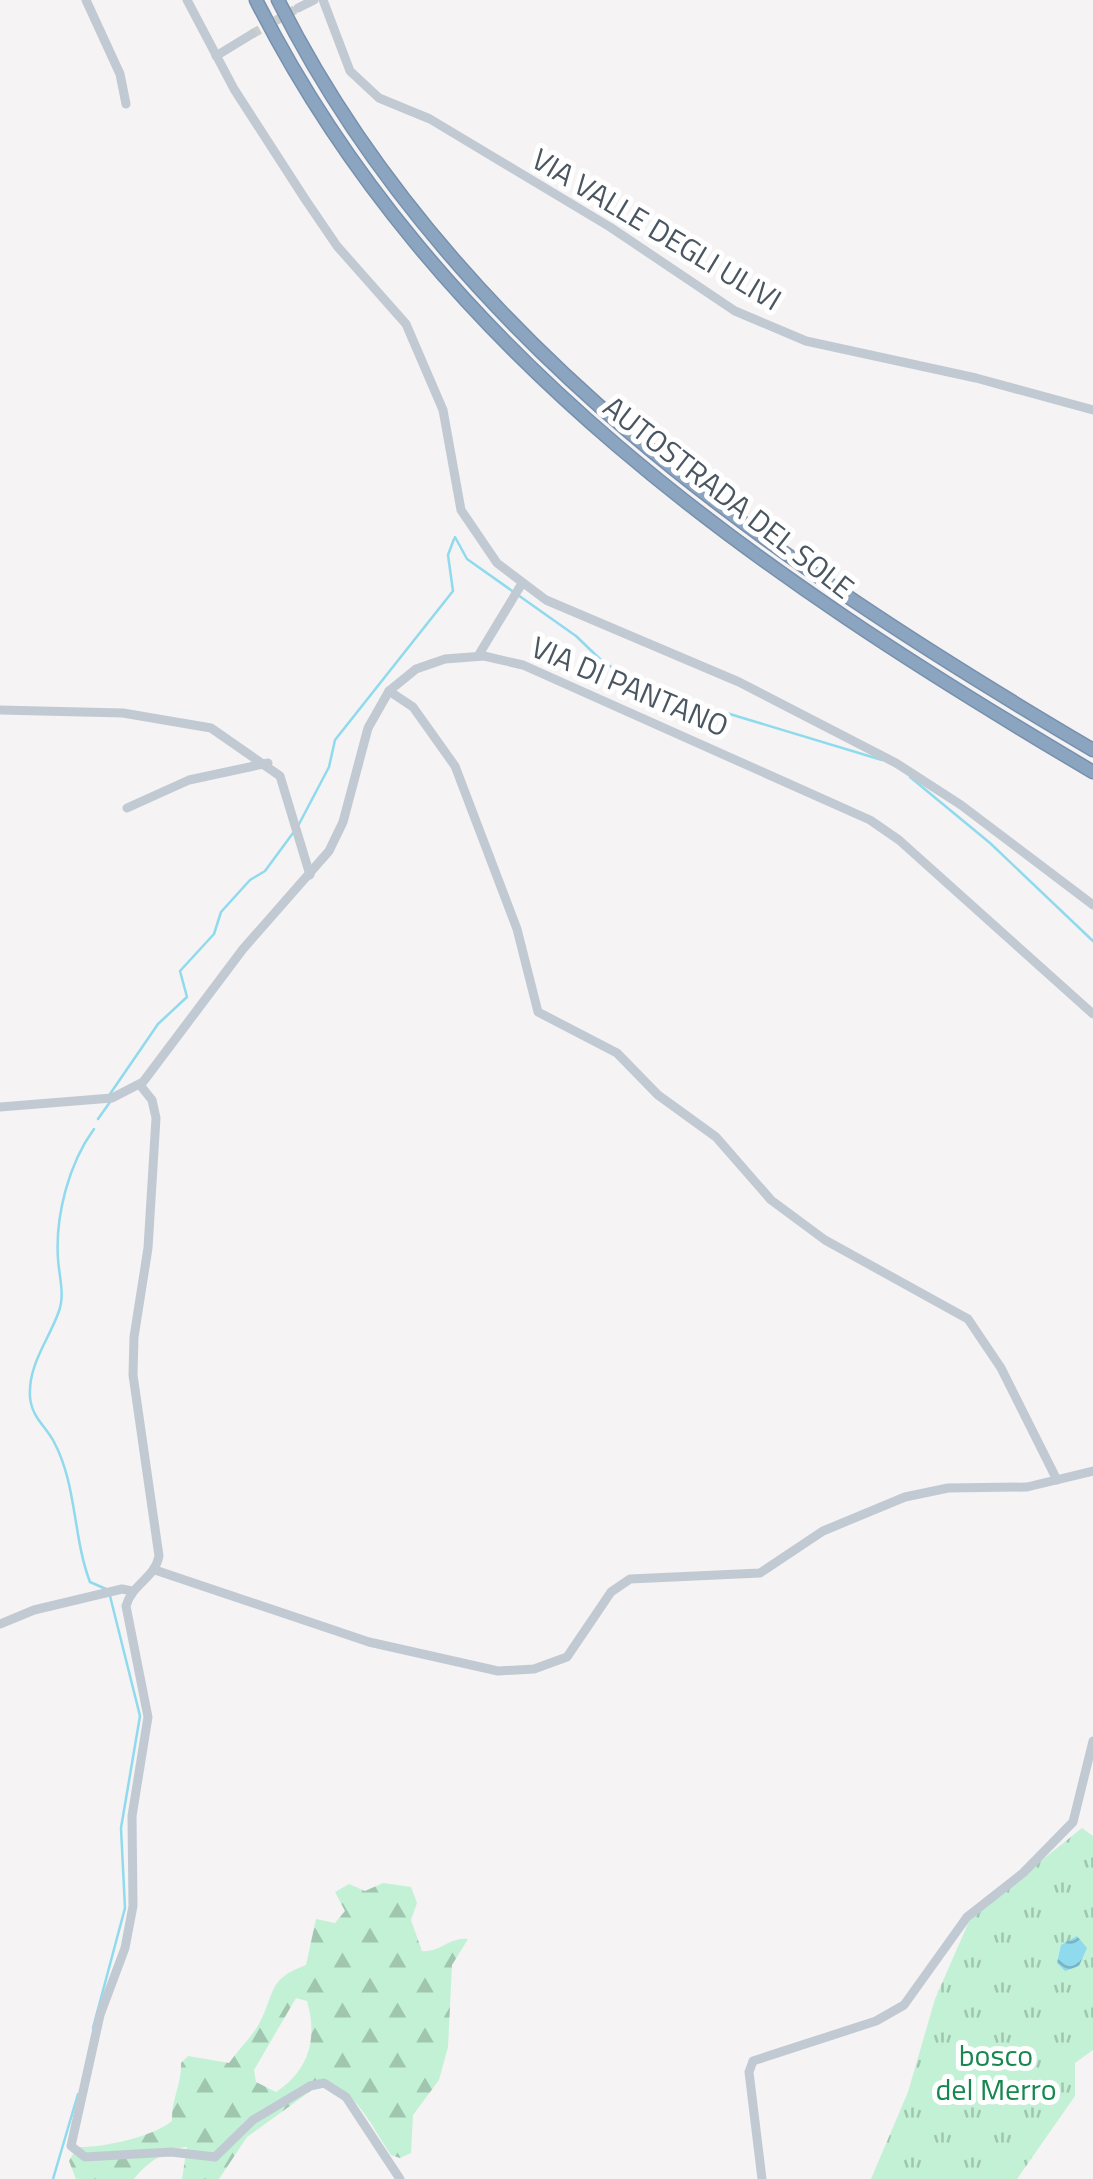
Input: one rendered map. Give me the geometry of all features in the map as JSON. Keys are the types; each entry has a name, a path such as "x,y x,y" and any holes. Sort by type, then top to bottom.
{"highway":[{"name":"AUTOSTRADA DEL SOLE","path":"256,0 344,145 436,266 516,355 632,462 768,566 933,677 1093,772"},
{"name":"AUTOSTRADA DEL SOLE","path":"278,0 359,132 449,253 532,344 646,449 776,552 943,662 1093,750"}],"street":[{"path":"86,0 120,74 126,104"},
{"path":"187,0 216,56 328,234 404,320 442,405 464,519 484,549 522,585 560,606 617,626 739,682 896,763 961,804 1093,904"},
{"path":"298,8 314,0"},
{"name":"VIA VALLE DEGLI ULIVI","path":"323,0 350,71 379,98 430,120 610,226 734,312 806,341 976,378 1093,410"},
{"path":"216,56 252,34"},
{"path":"478,656 522,585"},
{"name":"VIA DI PANTANO","path":"140,1085 252,937 310,875 342,827 366,733 389,691 426,665 478,656 523,666 870,820 1093,1014"},
{"path":"389,691 413,707 456,766 515,924 538,1012 617,1053 658,1095 716,1137 772,1200 825,1240 968,1319 998,1362 1057,1480"},
{"path":"0,710 122,713 198,723 268,764 284,783 310,875"},
{"path":"127,808 186,781 268,764"},
{"path":"0,1107 112,1098 140,1085 152,1100 156,1118 149,1238 134,1337 133,1384 158,1551 154,1570 132,1591 127,1623 148,1718 132,1816 133,1906 125,1948 100,2015 70,2146 85,2157 171,2152 216,2157 252,2120 310,2086 324,2083 346,2097 400,2179"},
{"path":"154,1570 369,1642 513,1672 567,1657 608,1594 630,1579 760,1574 823,1532 905,1498 948,1488 1021,1488 1093,1470"},
{"path":"0,1624 34,1610 122,1589 132,1591"},
{"path":"762,2179 749,2072 752,2061 876,2022 902,2008 968,1917 1023,1873 1074,1822 1093,1741"}],"green space":[{"name":"bosco del Merro","path":"1082,1828 1093,1836 1093,2050 1075,2063 1075,2096 1017,2179 871,2179 908,2092 935,1999 971,1917"},
{"path":"383,1883 411,1887 417,1903 411,1920 422,1951 468,1939 452,1965 448,2047 439,2080 413,2115 411,2153 400,2158 391,2155 353,2100 334,2085 323,2082 247,2137 219,2179 182,2179 187,2147 158,2158 134,2179 76,2179 69,2161 77,2147 127,2140 172,2121 181,2063 188,2056 229,2063 259,2024 278,1982 306,1965 316,1919 335,1923 345,1911 335,1892 349,1884 365,1891","holes":["296,1998 307,2001 311,2028 308,2053 296,2074 276,2092 256,2082 254,2070"]}],"water":[{"path":"1077,1936 1087,1948 1079,1966 1065,1971 1057,1963 1061,1945"}],"waterway":[{"path":"455,537 467,559 576,636 602,661 647,689 882,760"},
{"path":"298,826 329,767 335,740 453,591 448,555 454,539"},
{"path":"910,777 990,843 1093,941"},
{"path":"110,1094 158,1024 187,997 180,971 214,934 221,912 250,880 265,871 293,833"},
{"path":"98,1119 110,1102"},
{"path":"94,1129 77,1158 66,1191 58,1242 61,1305 36,1363 30,1397 36,1416 61,1459 90,1582 106,1589"},
{"path":"93,2028 125,1908 121,1828 140,1716 110,1596"},
{"path":"53,2179 78,2094"}],"tunnel":[{"path":"252,34 298,8"}]}
